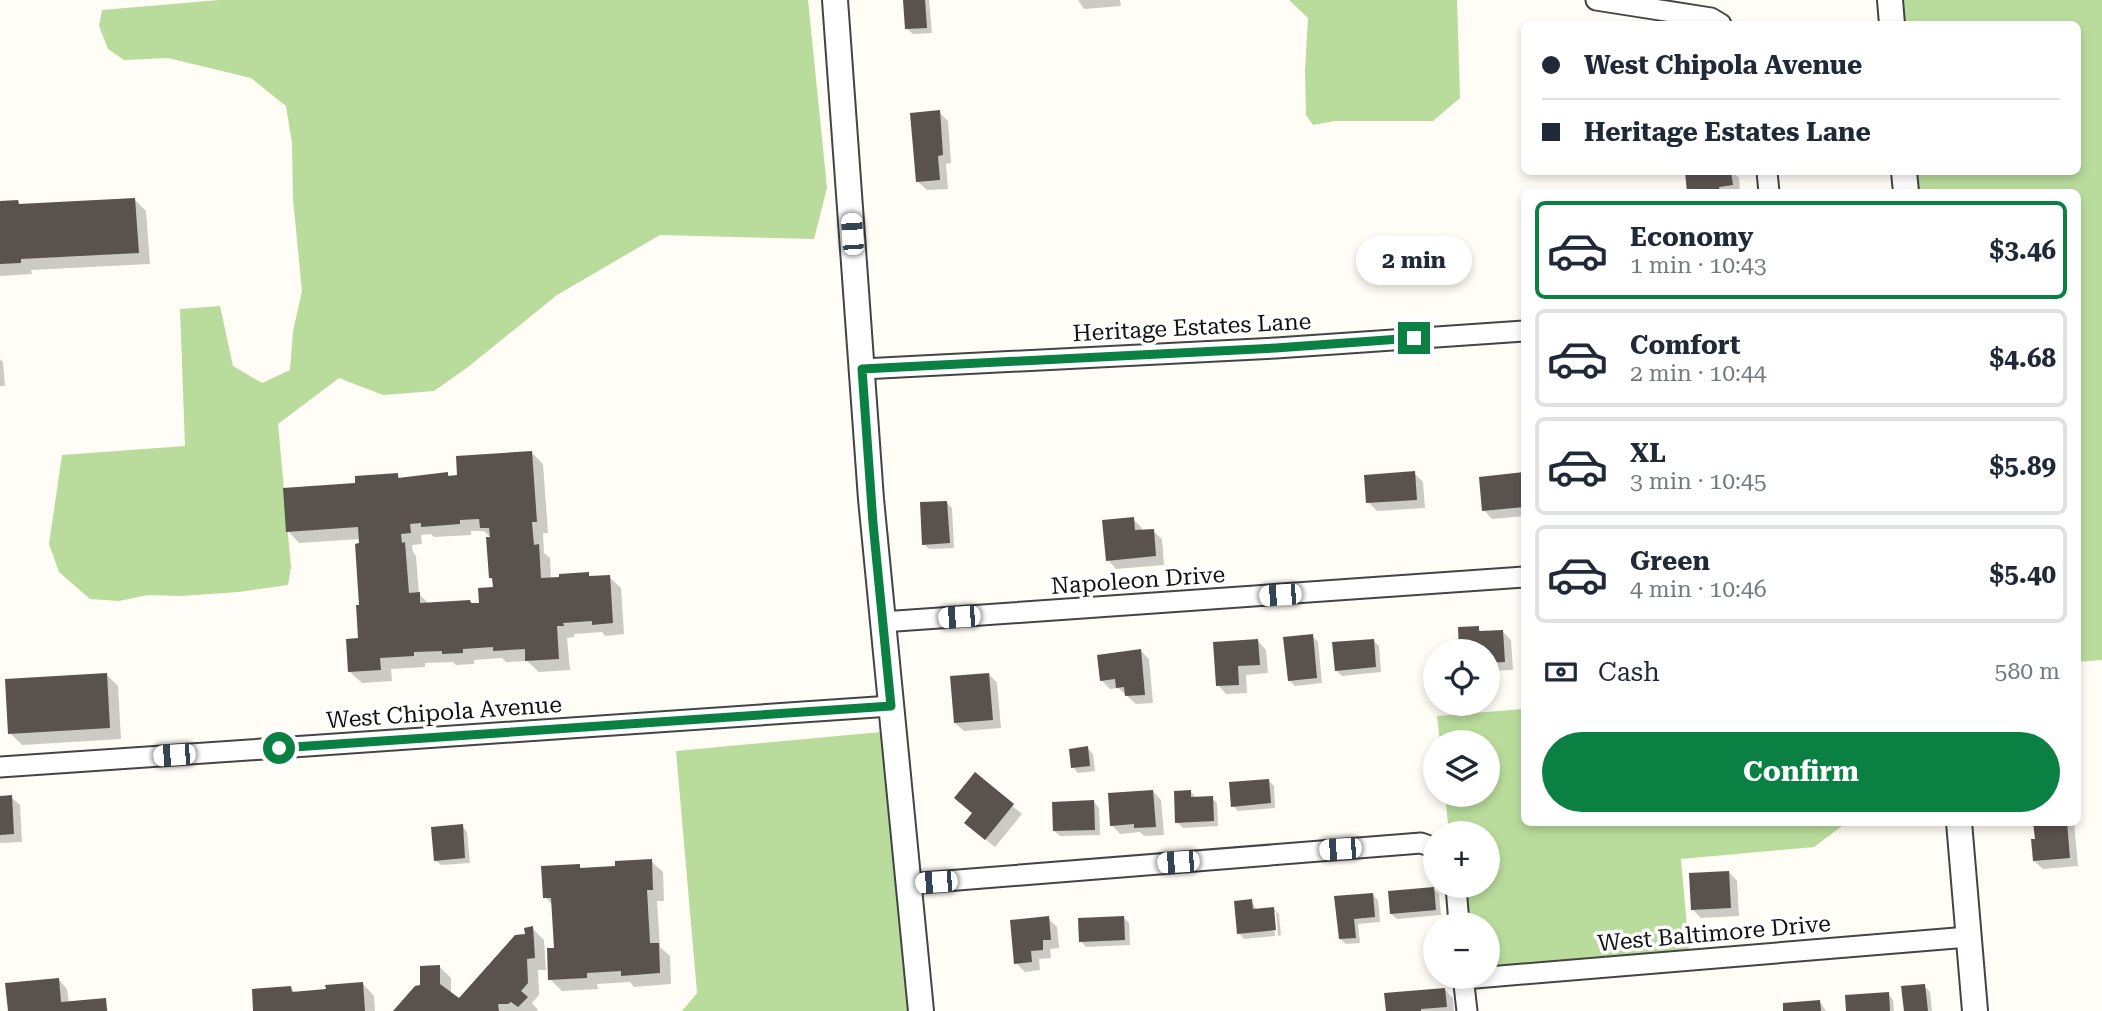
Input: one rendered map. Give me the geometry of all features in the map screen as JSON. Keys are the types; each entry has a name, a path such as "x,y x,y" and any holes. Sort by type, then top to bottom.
{"street":[{"path":"835,0 882,622 921,1011"},
{"path":"1596,0 1716,21"},
{"path":"1889,0 1892,21"},
{"name":"Heritage Estates Lane","path":"862,369 1276,348 1521,331"},
{"name":"Napoleon Drive","path":"882,622 1521,577"},
{"name":"West Chipola Avenue","path":"0,767 891,706"},
{"path":"1959,826 1975,1011"},
{"path":"908,884 1423,844"},
{"name":"West Baltimore Drive","path":"1500,975 1968,937"},
{"path":"1464,989 1467,1011"}],"green space":[{"path":"219,0 808,0 827,188 814,239 660,235 557,295 434,391 383,395 339,378 278,424 291,567 288,585 239,592 148,595 119,601 90,599 59,572 49,544 62,455 185,446 180,309 220,306 233,366 262,383 290,370 293,331 302,291 293,199 292,143 286,106 251,78 168,58 124,60 108,49 99,26 102,10"},
{"path":"1289,0 1457,0 1460,98 1433,121 1335,121 1313,125 1306,115 1308,18"},
{"path":"1898,0 2102,0 2102,660 2081,662 2081,189 1915,189 1913,175 2081,175 2081,21 1901,21"},
{"path":"1521,709 1521,826 1842,826 1814,847 1681,859 1689,950 1500,966 1500,912 1467,912 1465,898 1500,898 1500,821 1448,821 1446,807 1500,807 1500,730 1439,730 1437,716 1500,716 1500,711"},
{"path":"881,732 909,1011 682,1011 697,993 676,751"}],"building":[{"path":"903,0 925,0 927,28 905,29"},
{"path":"940,110 943,155 938,156 940,180 916,182 910,113"},
{"path":"1685,175 1731,175 1733,185 1719,189 1687,189"},
{"path":"135,198 139,253 21,259 21,263 0,264 0,201 18,200 19,204"},
{"path":"532,451 537,522 532,522 534,545 539,544 541,578 589,572 589,576 610,575 613,623 592,625 592,621 563,623 564,626 557,626 559,659 525,661 525,649 493,651 493,647 463,649 463,653 414,652 414,656 380,658 381,670 348,672 346,639 358,638 355,544 359,543 358,527 286,532 283,488 355,483 355,476 398,473 398,478 448,472 448,476 457,475 456,456","holes":["479,519 480,528 489,528 490,537 486,537 489,578 492,578 493,587 478,588 479,603 471,603 470,600 420,603 420,592 409,593 405,542 402,543 401,534 411,533 410,524 421,523 421,527 460,524 460,520"]},
{"path":"1415,471 1417,500 1366,503 1364,475"},
{"path":"1521,472 1521,507 1482,511 1479,477"},
{"path":"947,501 950,543 922,545 920,502"},
{"path":"1134,517 1135,530 1154,529 1156,556 1106,561 1102,520"},
{"path":"1479,626 1479,631 1503,630 1505,662 1500,662 1500,639 1458,639 1458,627"},
{"path":"1313,634 1317,678 1288,681 1283,637"},
{"path":"1258,639 1260,665 1238,666 1239,685 1216,686 1213,642"},
{"path":"1374,639 1376,667 1335,671 1332,642"},
{"path":"1141,649 1145,695 1125,696 1124,687 1116,688 1115,679 1100,681 1097,655"},
{"path":"107,673 110,728 8,734 5,679"},
{"path":"989,673 993,720 954,723 950,676"},
{"path":"1088,746 1090,766 1071,768 1069,749"},
{"path":"975,772 1014,804 985,840 964,823 972,813 954,798"},
{"path":"1269,779 1271,803 1231,807 1229,782"},
{"path":"1153,790 1156,827 1134,828 1134,824 1110,826 1108,793"},
{"path":"1191,790 1191,797 1213,796 1214,821 1175,823 1174,791"},
{"path":"12,795 14,834 0,835 0,796"},
{"path":"1094,800 1095,830 1053,831 1052,802"},
{"path":"463,824 465,858 434,861 431,827"},
{"path":"2033,826 2067,826 2070,858 2033,861 2031,839 2035,839"},
{"path":"652,859 653,890 647,890 650,943 659,943 660,973 621,976 621,971 587,973 587,978 548,980 547,948 554,948 551,898 543,898 541,866 615,866 615,861"},
{"path":"1729,871 1731,908 1691,910 1689,873"},
{"path":"1423,888 1423,898 1435,898 1436,910 1390,914 1388,891"},
{"path":"1373,893 1375,917 1354,919 1356,938 1339,939 1334,896"},
{"path":"1252,899 1253,909 1274,907 1276,930 1237,934 1234,901"},
{"path":"1049,916 1051,940 1043,940 1043,950 1031,951 1032,962 1014,964 1010,920"},
{"path":"1124,916 1125,940 1079,942 1078,918"},
{"path":"533,926 535,958 527,959 528,983 521,991 528,997 518,1007 511,1002 498,1004 499,1011 393,1011 415,986 420,985 420,966 440,965 440,984 459,998 515,935 525,934 524,928"},
{"path":"59,978 61,1002 106,998 107,1011 8,1011 5,983"},
{"path":"363,982 365,1011 253,1011 252,989 291,986 292,992 326,989 325,985"},
{"path":"1925,984 1928,1011 1904,1011 1901,986"},
{"path":"1445,989 1447,1007 1421,1011 1386,1011 1384,993"},
{"path":"1889,992 1890,1011 1846,1011 1845,995"},
{"path":"1820,1000 1821,1011 1783,1011 1783,1003"}],"route":[{"path":"279,748 891,706 873,523 862,369 1276,348 1414,338"}]}
